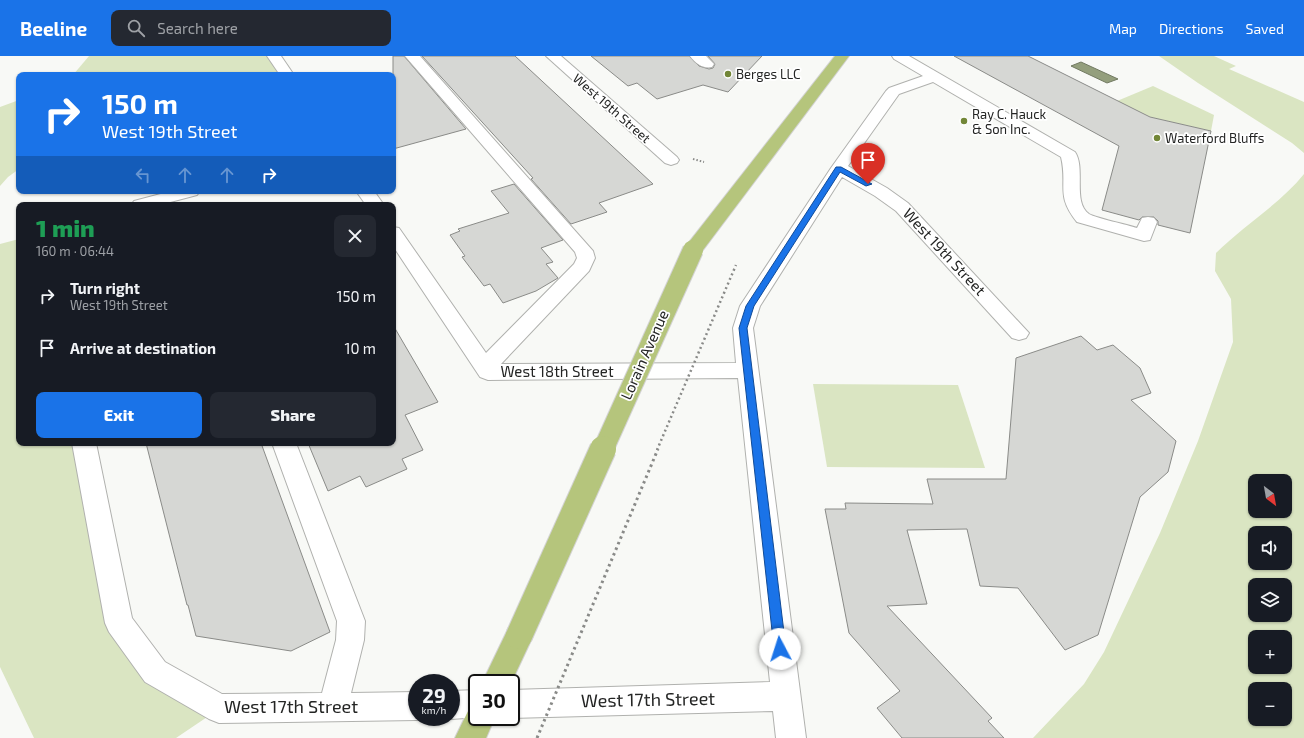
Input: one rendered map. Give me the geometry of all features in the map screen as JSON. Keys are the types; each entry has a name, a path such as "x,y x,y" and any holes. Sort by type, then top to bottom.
{"main road":[{"name":"Lorain Avenue","path":"500,674 693,250 842,57"},
{"path":"470,738 476,726"}],"street":[{"path":"274,56 285,72"},
{"path":"412,56 584,251 586,258 582,267 485,368"},
{"name":"West 19th Street","path":"553,56 671,160"},
{"path":"899,56 1069,155 1072,164 1072,202 1076,211 1083,218 1144,236 1148,222"},
{"path":"790,738 743,328 750,306 839,168 894,90 935,76"},
{"name":"West 19th Street","path":"839,168 902,206 1019,333"},
{"path":"151,202 180,194"},
{"name":"West 18th Street","path":"396,236 488,372 748,370"},
{"name":"West 17th Street","path":"85,446 119,622 155,672 219,710 408,706"},
{"path":"285,446 351,621 350,640 333,707"},
{"name":"West 17th Street","path":"520,704 786,696"}],"path":[{"path":"690,158 704,162"},
{"path":"537,738 736,265"}],"shaded area":[{"path":"89,56 274,56 285,72 76,72"},
{"path":"1159,56 1214,56 1236,66 1229,69 1304,102 1304,153 1292,143 1198,83"},
{"path":"1081,62 1118,79 1107,83 1071,66"},
{"path":"1153,86 1214,115 1211,131 1150,117 1117,101"},
{"path":"16,101 16,171 0,186 0,107"},
{"path":"1304,174 1304,738 1033,738 1084,684 1104,652 1160,533 1198,441 1233,342 1231,299 1215,271 1216,253 1284,195"},
{"path":"16,240 16,446 85,446 119,623 219,709 176,738 34,738 0,667 0,244"},
{"path":"813,384 958,385 985,468 827,467"}],"building":[{"path":"393,56 404,56 466,129 396,148 396,72 393,72"},
{"path":"422,56 515,56 653,184 599,203 607,212 571,224 531,179 533,178"},
{"path":"591,56 689,56 699,66 709,69 713,68 715,64 708,56 762,56 728,92 703,85 657,99 637,83 628,86"},
{"name":"Waterford Bluffs","path":"954,56 1028,56 1150,117 1211,131 1190,233 1158,225 1158,221 1154,217 1142,217 1139,220 1102,210 1119,146"},
{"path":"514,184 563,240 541,248 553,262 546,264 558,278 536,291 503,303 490,284 484,286 462,257 465,256 450,235 460,231 458,229 509,213 491,191"},
{"path":"396,330 438,402 405,415 423,450 402,459 407,469 366,487 360,476 328,491 309,446 396,446"},
{"path":"1081,336 1097,350 1113,345 1140,368 1151,393 1131,400 1176,441 1168,472 1140,497 1098,635 1065,650 1018,588 980,586 967,529 907,530 927,604 887,606 992,718 988,721 1004,738 902,738 877,708 900,691 849,633 825,509 846,509 845,503 933,504 927,479 1006,479 1016,358"},
{"path":"147,446 262,446 330,632 291,651 196,636"}],"place":[{"name":"Berges LLC","path":"728,74"},
{"name":"Ray C. Hauck & Son Inc.","path":"964,121"},
{"name":"Waterford Bluffs","path":"1157,138"}],"route":[{"path":"780,649 743,328 750,306 839,168 868,184"}]}
